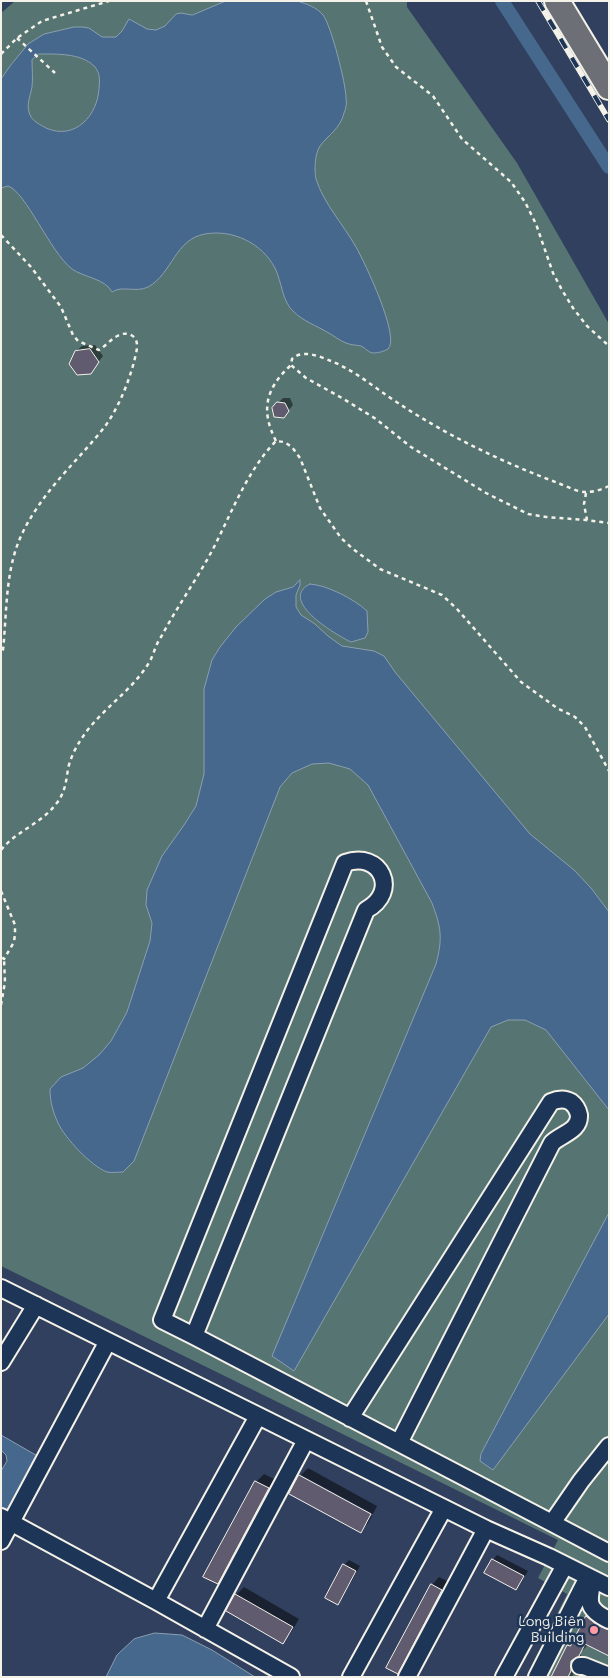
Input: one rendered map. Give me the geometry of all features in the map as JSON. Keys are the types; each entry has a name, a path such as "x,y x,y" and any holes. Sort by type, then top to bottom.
{"highway":[{"path":"557,1 609,87"}],"street":[{"path":"194,1336 366,910 374,906 384,892 382,875 370,862 353,860 345,863 162,1320 552,1523 607,1549"},
{"path":"350,1418 551,1102 562,1099 568,1100 576,1107 578,1112 577,1123 574,1128 552,1143 399,1443"},
{"path":"1,1288 486,1529 549,1557 609,1587"},
{"path":"1,1362 36,1305"},
{"path":"1,1541 6,1520 108,1341"},
{"path":"156,1601 258,1416"},
{"path":"205,1629 306,1440"},
{"path":"552,1523 581,1481 609,1446"},
{"path":"351,1677 444,1508"},
{"path":"6,1520 291,1677"},
{"path":"407,1677 486,1529"},
{"path":"504,1677 565,1565"},
{"path":"591,1578 589,1600 593,1610 609,1620"},
{"path":"537,1677 591,1578"},
{"path":"580,1666 609,1676"}],"path":[{"path":"1,54 17,38 42,21 109,1"},
{"path":"366,1 382,47 396,67 433,96 462,139 511,182 525,202 536,224 553,273 562,290 573,308 588,326 609,346"},
{"path":"17,38 55,74"},
{"path":"1,235 31,267 61,307 72,335 78,341 98,350 106,346 118,335 125,333 133,336 137,342 137,351 129,380 106,424 48,492 22,534 13,559 10,575 3,650 1,654"},
{"path":"276,441 270,425 266,404 271,390 291,365 292,359 299,354 314,355 350,370 398,403 454,437 539,476 586,493 609,486"},
{"path":"291,365 306,378 376,419 411,447 495,497 528,514 546,518 609,523"},
{"path":"276,441 284,442 292,447 300,458 320,508 341,538 380,569 442,595 457,609 521,682 557,708 575,717 585,727 609,770"},
{"path":"1,850 9,841 39,821 57,804 64,792 68,768 80,741 99,716 131,686 151,660 160,638 195,583 245,486 265,454 276,441"},
{"path":"586,493 584,504 588,520"},
{"path":"1,891 15,925 14,942 2,957 5,982 1,1005"}],"green space":[{"path":"15,1 407,1 407,7 517,163 609,324 609,1677 526,1677 567,1594 538,1578 558,1540 1,1266 1,13"}],"water":[{"path":"226,1 297,1 314,8 323,15 338,55 344,81 346,104 340,123 318,149 315,162 316,179 329,205 356,247 380,299 390,330 391,342 388,349 377,353 370,352 361,346 344,342 302,318 287,303 275,268 269,259 254,245 236,236 215,233 195,237 180,250 163,274 148,287 143,289 120,289 112,292 100,281 72,269 55,250 30,210 15,191 8,186 1,188 1,79 28,44 44,34 74,27 89,28 102,37 116,37 129,19 147,29 156,30 165,26 176,14 192,15","holes":["39,54 75,56 89,62 97,71 99,76 98,98 89,116 75,128 66,131 46,128 34,120 29,113 28,102 32,87 32,60"]},
{"path":"300,580 296,595 296,607 301,615 342,646 374,651 384,656 395,672 530,834 574,870 591,888 609,912 609,1110 546,1030 525,1020 508,1020 491,1027 294,1371 272,1356 436,964 440,947 439,926 432,903 368,785 350,769 329,763 312,764 292,773 280,787 134,1161 123,1172 107,1172 101,1169 72,1144 56,1119 51,1103 50,1089 61,1077 83,1068 99,1055 111,1041 127,1012 150,941 152,923 146,905 147,890 162,856 196,806 204,774 204,689 212,660 236,627 265,599 276,592 293,587"},
{"path":"310,584 340,593 367,611 368,632 365,638 351,642 312,616 300,599 302,591"},
{"path":"609,1213 609,1314 493,1470 480,1461 481,1454"},
{"path":"1,1435 41,1458 7,1515 1,1512 1,1471 7,1461 6,1455 1,1450"},
{"path":"155,1633 182,1635 212,1650 255,1677 106,1677 117,1655 134,1639"}],"building":[{"path":"90,349 99,362 91,374 77,375 69,364 75,351"},
{"path":"277,402 285,403 289,411 284,418 274,417 272,408"},
{"path":"299,1475 371,1514 361,1533 289,1494"},
{"path":"255,1481 269,1488 218,1584 203,1577"},
{"path":"492,1559 524,1576 516,1590 484,1573"},
{"path":"343,1564 356,1571 338,1605 325,1598"},
{"path":"431,1584 442,1590 398,1674 386,1668"},
{"path":"235,1594 293,1627 283,1644 226,1611"},
{"path":"586,1616 597,1625 609,1630 609,1656 585,1644 579,1656 571,1661 571,1671 568,1677 551,1677 567,1645 570,1646"}],"waterway":[{"path":"502,1 609,167"}],"railway":[{"path":"538,1 609,120"}],"place":[{"name":"Long Biên Building","path":"594,1630"}]}
